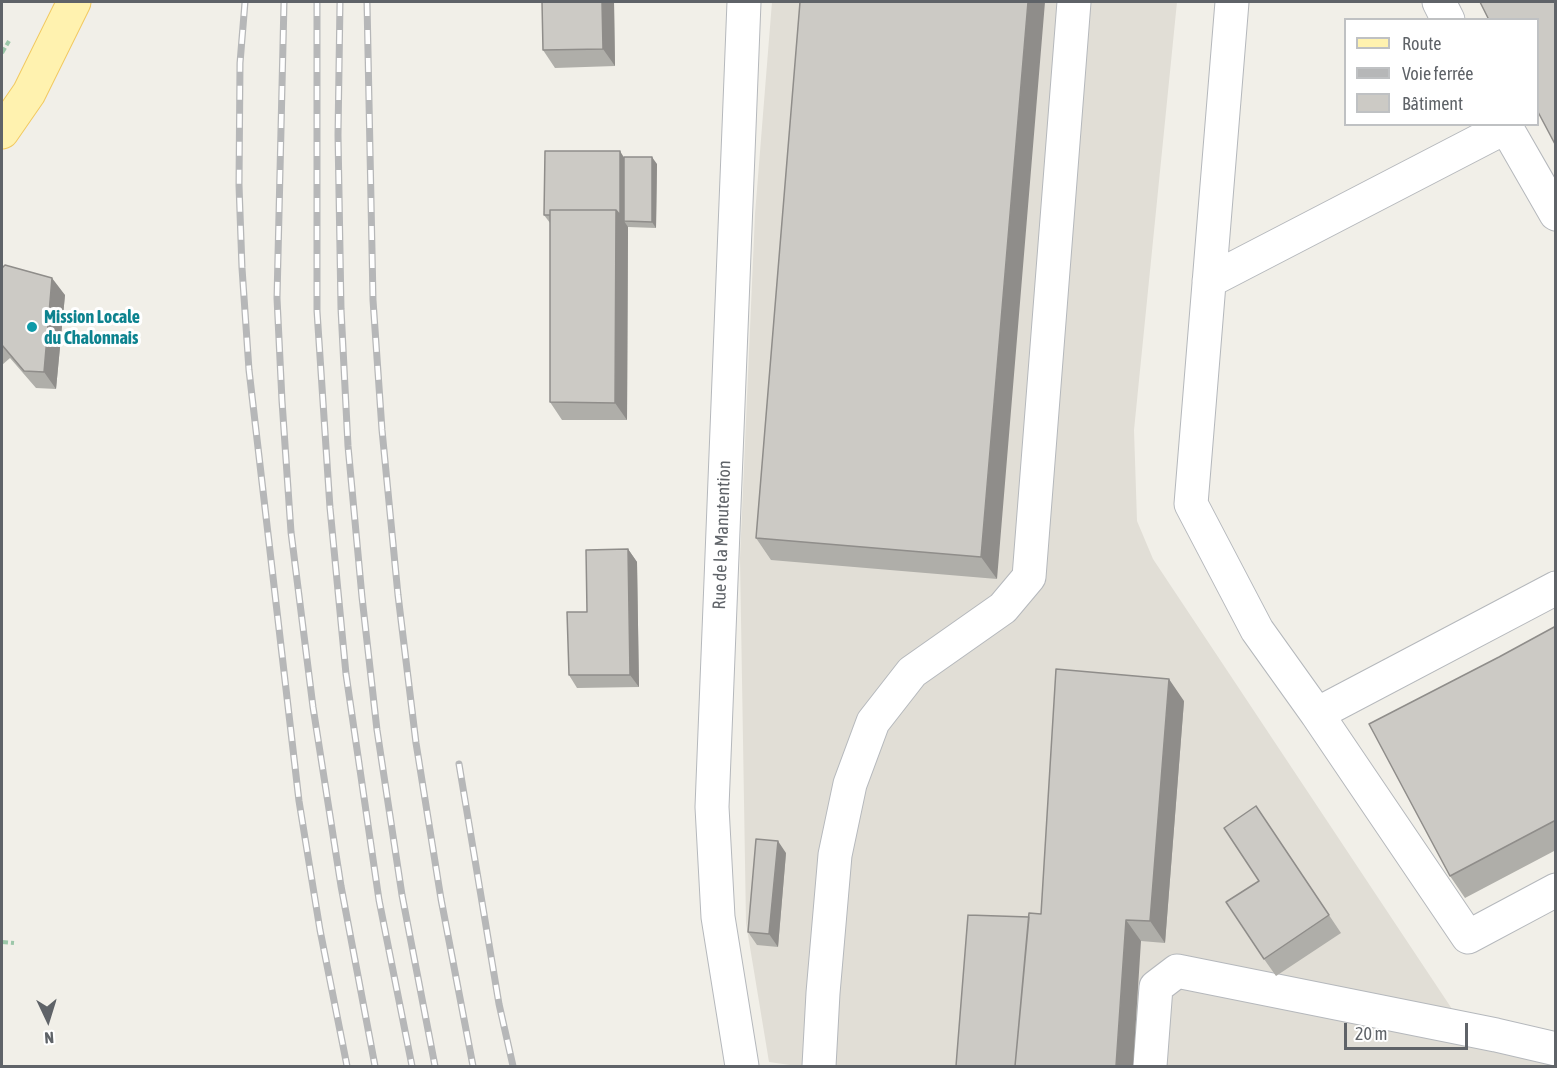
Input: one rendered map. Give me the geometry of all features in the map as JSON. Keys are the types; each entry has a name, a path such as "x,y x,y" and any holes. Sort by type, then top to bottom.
{"main road":[{"path":"2,132 29,93 74,2"}],"street":[{"name":"Rue de la Manutention","path":"742,1066 718,917 712,807 744,2"},
{"path":"819,1066 835,855 850,784 873,722 912,672 1003,608 1029,577 1074,2"},
{"path":"1232,2 1191,504 1257,630 1317,714 1468,937 1556,890"},
{"path":"1439,2 1447,18"},
{"path":"1209,281 1505,126 1556,214"},
{"path":"1317,714 1556,588"},
{"path":"1150,1066 1156,987 1177,971 1556,1049"}],"path":[{"path":"2,942 14,943"}],"shaded area":[{"path":"772,2 1177,2 1134,430 1137,521 1153,559 1460,1021 1555,1034 1555,1066 797,1066 769,1062 746,923 740,558 755,214"}],"building":[{"path":"542,2 602,2 603,49 543,50"},
{"path":"800,2 1028,2 981,557 756,538"},
{"path":"1480,2 1556,2 1556,146 1539,114 1539,18 1488,18"},
{"path":"545,151 620,151 620,215 616,210 550,210 550,215 544,215"},
{"path":"624,157 652,157 652,222 624,221"},
{"path":"550,210 616,210 615,403 550,402"},
{"name":"Mission Locale du Chalonnais","path":"5,265 52,278 44,372 24,371 2,345 2,268"},
{"path":"628,549 630,675 569,675 567,612 587,612 586,550"},
{"path":"1556,626 1556,820 1450,876 1369,724"},
{"path":"1056,669 1169,679 1150,921 1126,920 1116,1066 1015,1066 1029,913 1041,914"},
{"path":"1256,806 1329,915 1264,959 1226,902 1259,881 1224,828"},
{"path":"756,839 778,841 769,934 748,932"},
{"path":"968,915 1029,917 1015,1066 956,1066"}],"railway":[{"path":"245,2 240,63 239,185 249,370 299,801 320,930 347,1066"},
{"path":"284,2 277,298 291,532 313,707 341,886 375,1066"},
{"path":"317,2 317,311 330,508 346,674 379,900 412,1066"},
{"path":"340,2 338,135 341,309 348,446 377,730 402,895 435,1066"},
{"path":"367,2 373,300 382,430 398,595 416,743 441,899 473,1066"},
{"path":"459,764 499,1004 513,1066"}],"place":[{"name":"Mission Locale du Chalonnais","path":"32,327"}]}
